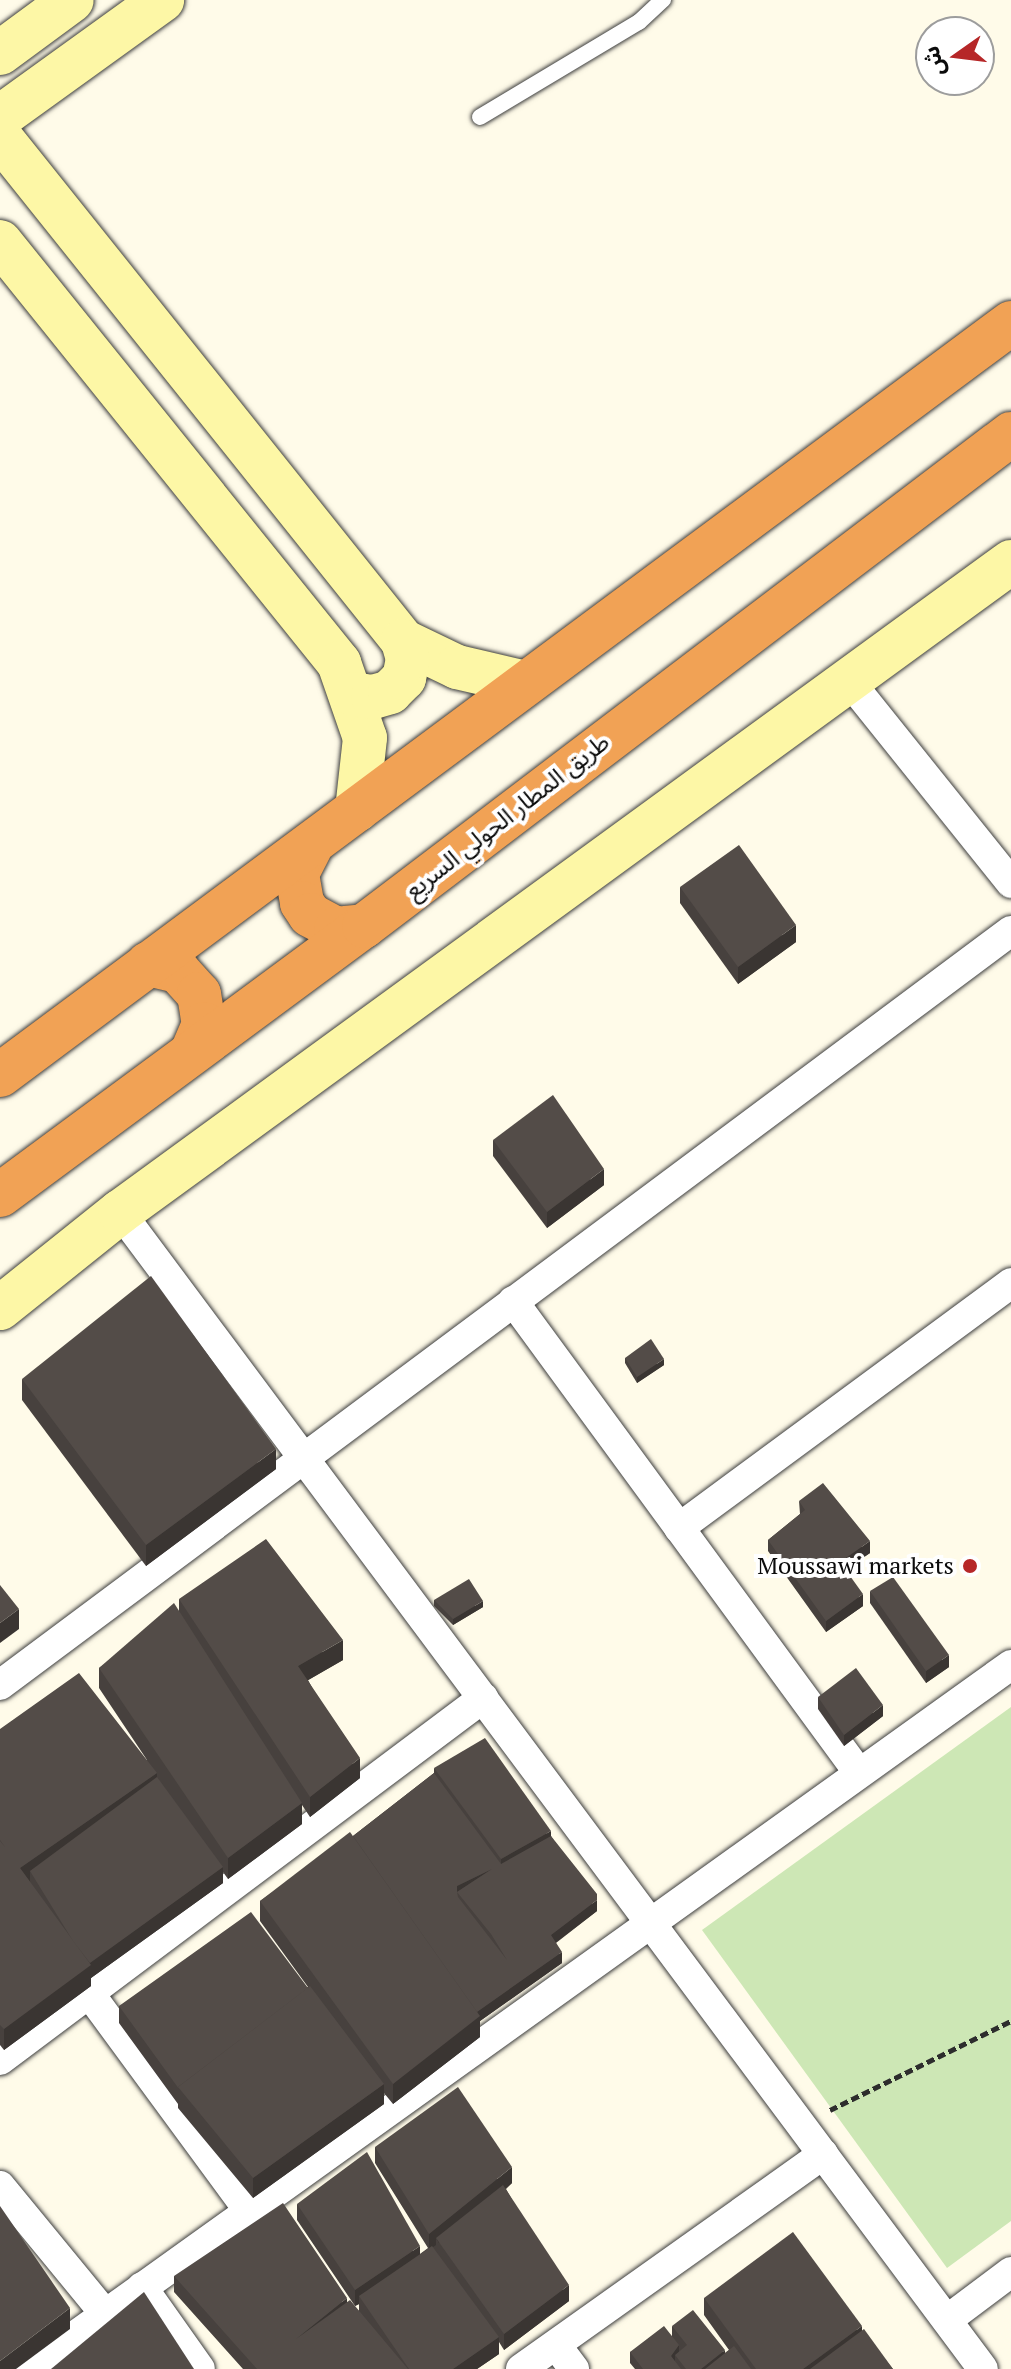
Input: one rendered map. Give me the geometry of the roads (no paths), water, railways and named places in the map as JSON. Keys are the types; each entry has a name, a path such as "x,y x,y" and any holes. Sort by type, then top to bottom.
{"highway":[{"path":"0,1075 310,848 525,683 1011,323"},
{"name":"طريق المطار الحولي السريع","path":"0,1195 364,926 1011,434"},
{"path":"310,848 297,874 302,903 310,915 336,929 364,926"},
{"path":"148,964 178,971 199,994 204,1024 192,1052"}],"street":[{"path":"0,53 72,0"},
{"path":"0,117 162,0"},
{"path":"0,137 403,641 408,659 404,678 381,695 353,694"},
{"path":"0,242 325,643 353,694 365,738 357,810"},
{"path":"0,1308 120,1212 846,677 1011,562"},
{"path":"403,641 457,667 525,683"},
{"path":"846,677 1011,883"},
{"path":"0,1685 1011,931"},
{"path":"120,1212 983,2369"},
{"path":"679,1528 1011,1283"},
{"path":"513,1301 859,1773"},
{"path":"29,2369 1011,1665"},
{"path":"0,2059 483,1698"},
{"path":"89,1993 249,2211"},
{"path":"521,2369 823,2154"},
{"path":"0,2186 105,2314"},
{"path":"947,2320 1011,2272"},
{"path":"142,2287 200,2369"},
{"path":"556,2345 574,2369"}],"lane":[{"path":"480,117 639,22 663,0"}],"place":[{"name":"Moussawi markets","path":"970,1566"}]}
